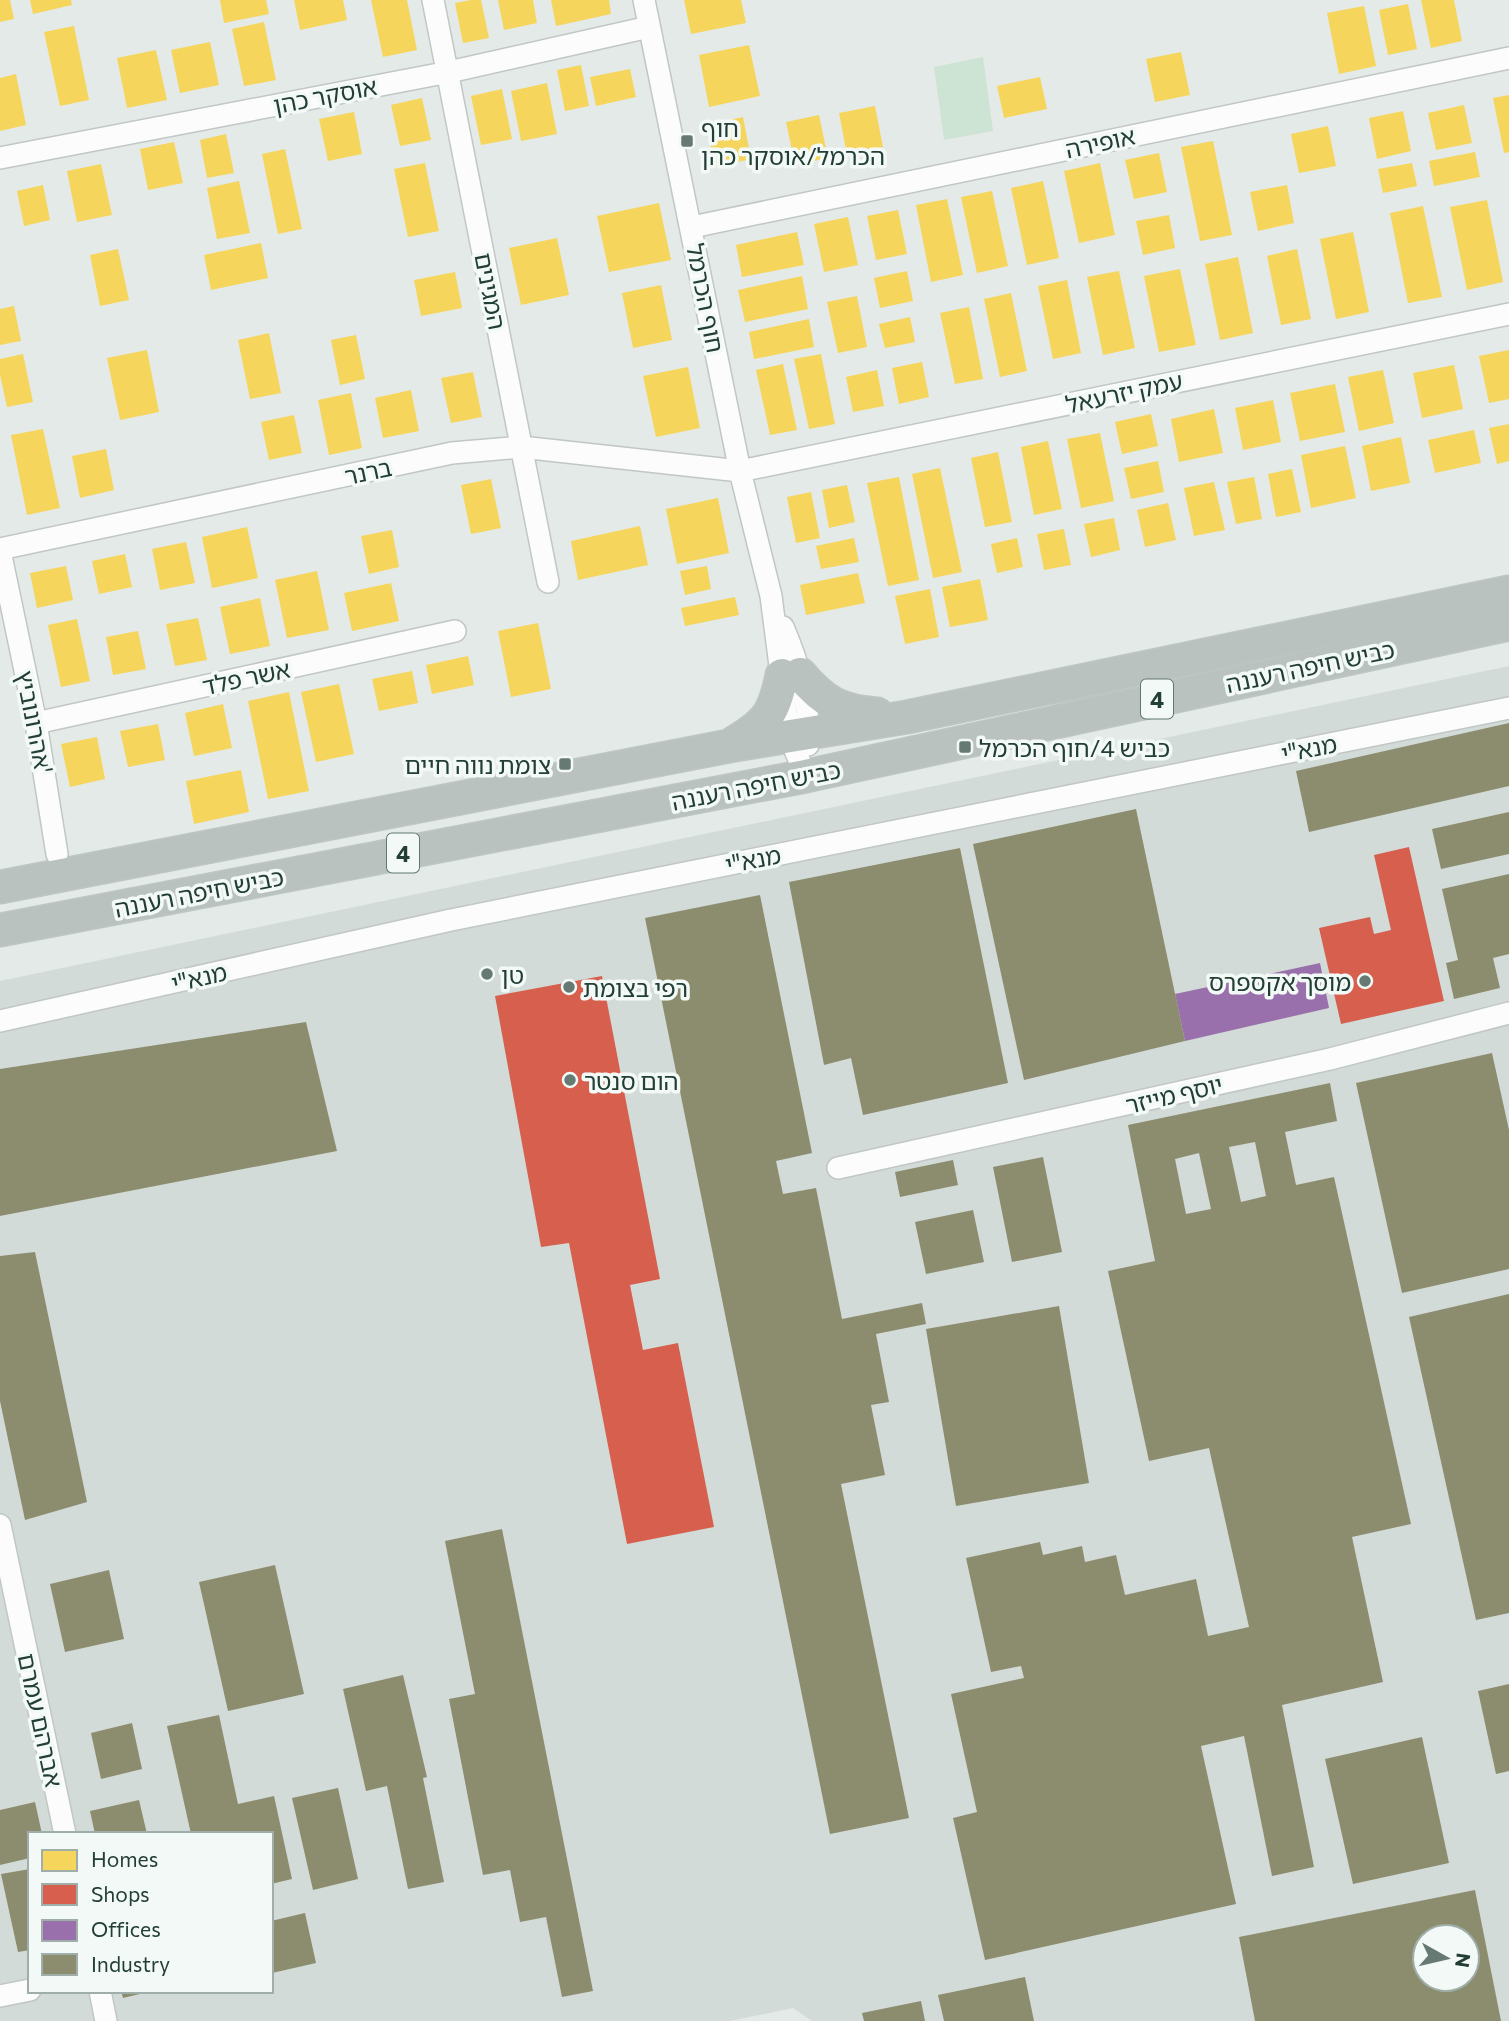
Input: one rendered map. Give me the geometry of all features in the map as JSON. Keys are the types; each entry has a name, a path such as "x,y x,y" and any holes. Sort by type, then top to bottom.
{"highway":[{"name":"כביש חיפה רעננה","path":"0,887 729,746 907,717 1509,592"},
{"name":"כביש חיפה רעננה","path":"0,930 806,776 1509,624"},
{"path":"729,746 757,729 772,712 791,675 830,704 854,712 907,717"}],"street":[{"name":"המגינים","path":"433,0 548,582"},
{"name":"חוף הכרמל","path":"644,0 740,471 791,675 806,776"},
{"name":"אוסקר כהן","path":"0,158 449,72 649,27"},
{"name":"אופירה","path":"692,227 1509,58"},
{"name":"עמק יזרעאל","path":"740,471 1509,314"},
{"name":"ברנר","path":"0,550 452,453 521,447 740,471"},
{"name":"אהרונוביץ'","path":"0,550 36,723 57,854"},
{"name":"אשר פלד","path":"36,723 455,631"},
{"name":"מנא\"י","path":"0,1021 451,920 1509,708"},
{"name":"יוסף מייזר","path":"838,1168 1330,1059 1509,1013"},
{"name":"אברהם עמרם","path":"0,1525 5,1583 65,1832"},
{"path":"0,1996 28,1990"},
{"path":"100,1993 106,2021"}],"shaded area":[{"path":"1509,666 1509,2021 812,2021 793,2008 730,2021 0,2021 0,981"}],"green space":[{"path":"983,57 993,131 944,140 934,67"}],"building: Homes":[{"path":"0,0 10,0 14,19 0,22"},
{"path":"30,0 71,0 72,5 33,14"},
{"path":"220,0 266,0 269,14 224,23"},
{"path":"294,0 343,0 347,20 300,30"},
{"path":"371,0 407,0 417,50 383,57"},
{"path":"481,0 489,38 463,43 455,3"},
{"path":"498,0 533,0 537,23 504,30"},
{"path":"551,0 609,0 611,14 556,26"},
{"path":"684,0 741,0 746,23 691,34"},
{"path":"1421,0 1454,0 1462,41 1431,48"},
{"path":"1408,4 1417,49 1388,55 1379,10"},
{"path":"1364,6 1376,66 1339,74 1327,13"},
{"path":"264,22 276,80 244,86 232,29"},
{"path":"74,26 89,100 60,106 44,32"},
{"path":"210,42 219,85 180,93 171,50"},
{"path":"749,45 760,96 709,107 699,55"},
{"path":"156,50 167,100 127,108 117,58"},
{"path":"1181,52 1190,95 1155,102 1146,59"},
{"path":"581,65 589,106 565,111 557,70"},
{"path":"630,69 636,97 596,106 590,77"},
{"path":"16,74 26,125 0,131 0,78"},
{"path":"1040,77 1047,109 1004,118 997,86"},
{"path":"547,83 557,134 521,141 511,91"},
{"path":"502,89 512,139 481,145 471,96"},
{"path":"1509,95 1509,152 1504,153 1493,98"},
{"path":"422,98 431,140 400,146 391,105"},
{"path":"1464,105 1472,143 1436,150 1428,113"},
{"path":"875,106 883,147 847,155 839,113"},
{"path":"1403,111 1411,151 1377,159 1369,118"},
{"path":"354,112 362,154 328,161 319,119"},
{"path":"819,115 828,158 795,165 786,122"},
{"path":"743,117 751,159 715,167 707,125"},
{"path":"1328,126 1336,166 1299,173 1291,134"},
{"path":"226,134 234,173 207,178 200,140"},
{"path":"1213,141 1232,235 1200,241 1181,147"},
{"path":"174,142 183,183 148,190 140,149"},
{"path":"285,149 302,229 278,234 262,154"},
{"path":"1475,152 1480,177 1434,186 1429,161"},
{"path":"1159,153 1167,192 1134,199 1125,160"},
{"path":"425,163 439,231 408,237 394,169"},
{"path":"1100,163 1115,235 1079,243 1064,171"},
{"path":"1412,163 1417,186 1383,193 1378,169"},
{"path":"101,164 112,215 77,222 67,171"},
{"path":"239,181 250,233 217,239 207,188"},
{"path":"1043,181 1059,258 1027,265 1011,188"},
{"path":"43,185 50,220 24,226 17,191"},
{"path":"1287,185 1294,223 1258,231 1250,192"},
{"path":"992,191 1008,266 977,273 961,197"},
{"path":"947,199 963,275 931,282 916,205"},
{"path":"1487,200 1503,282 1467,290 1450,207"},
{"path":"659,203 671,260 609,272 597,216"},
{"path":"1423,206 1442,297 1408,303 1390,213"},
{"path":"898,210 907,254 876,260 867,216"},
{"path":"1169,215 1175,248 1143,255 1136,221"},
{"path":"848,217 858,265 824,272 814,224"},
{"path":"797,232 804,265 742,277 736,245"},
{"path":"1353,232 1369,312 1336,319 1320,239"},
{"path":"557,238 569,295 521,305 509,248"},
{"path":"261,243 268,278 211,290 204,255"},
{"path":"118,249 129,300 100,306 90,255"},
{"path":"1297,249 1311,319 1281,325 1267,256"},
{"path":"1238,257 1253,333 1220,340 1205,264"},
{"path":"1180,269 1196,345 1159,352 1144,276"},
{"path":"907,271 913,301 880,308 874,278"},
{"path":"1119,271 1135,348 1103,355 1087,277"},
{"path":"455,272 462,308 421,316 414,280"},
{"path":"802,276 808,309 745,322 738,290"},
{"path":"1067,280 1081,353 1053,359 1038,286"},
{"path":"661,285 672,340 633,348 622,293"},
{"path":"1011,293 1027,371 1000,377 984,299"},
{"path":"857,296 867,347 838,353 827,302"},
{"path":"14,306 21,341 0,345 0,309"},
{"path":"969,307 983,379 955,384 940,313"},
{"path":"910,317 915,342 885,348 879,324"},
{"path":"809,319 814,347 754,359 749,332"},
{"path":"269,333 281,393 250,399 238,340"},
{"path":"356,335 365,379 340,385 331,340"},
{"path":"147,350 159,412 120,420 107,358"},
{"path":"1509,350 1509,399 1489,403 1479,356"},
{"path":"23,354 33,402 7,407 0,375 0,359"},
{"path":"821,354 835,424 809,429 794,359"},
{"path":"922,362 929,397 899,404 892,368"},
{"path":"783,364 797,430 770,435 756,370"},
{"path":"1454,365 1463,409 1422,418 1413,373"},
{"path":"688,367 700,428 656,437 643,376"},
{"path":"877,370 884,406 853,412 846,377"},
{"path":"1383,370 1394,423 1359,431 1348,377"},
{"path":"473,372 482,417 451,423 441,378"},
{"path":"1335,384 1345,432 1300,441 1290,393"},
{"path":"411,390 419,431 383,438 375,398"},
{"path":"351,393 362,448 329,455 318,400"},
{"path":"1273,400 1281,442 1243,450 1235,408"},
{"path":"1214,409 1223,453 1179,462 1171,419"},
{"path":"1151,414 1158,446 1122,454 1115,422"},
{"path":"294,415 302,453 269,460 261,422"},
{"path":"1509,424 1509,461 1497,464 1489,428"},
{"path":"43,429 60,508 27,515 11,435"},
{"path":"1474,430 1481,463 1435,473 1428,440"},
{"path":"1100,433 1114,501 1081,508 1067,439"},
{"path":"1401,437 1410,483 1371,491 1362,446"},
{"path":"1048,441 1062,509 1034,515 1021,447"},
{"path":"1345,446 1356,498 1311,508 1301,455"},
{"path":"106,449 114,490 80,498 72,456"},
{"path":"998,452 1012,522 985,527 971,458"},
{"path":"1158,461 1164,492 1131,499 1124,468"},
{"path":"940,468 962,572 933,578 912,474"},
{"path":"1292,469 1301,512 1276,517 1268,474"},
{"path":"899,477 919,580 888,586 867,483"},
{"path":"1254,477 1262,519 1236,524 1227,482"},
{"path":"491,479 501,528 471,534 461,485"},
{"path":"1214,482 1225,530 1194,536 1184,488"},
{"path":"847,485 855,522 829,528 822,490"},
{"path":"811,492 820,538 796,543 787,497"},
{"path":"718,498 729,553 677,564 666,509"},
{"path":"1168,503 1176,540 1145,547 1137,510"},
{"path":"1114,518 1120,550 1091,557 1084,524"},
{"path":"640,526 648,565 578,580 571,541"},
{"path":"247,527 258,578 212,588 202,537"},
{"path":"1064,529 1071,565 1044,570 1037,534"},
{"path":"392,530 399,567 369,574 361,536"},
{"path":"854,538 859,562 821,569 816,546"},
{"path":"1017,538 1023,567 997,573 991,544"},
{"path":"186,542 195,583 160,590 152,549"},
{"path":"125,554 132,587 99,594 92,561"},
{"path":"66,566 73,600 37,608 30,573"},
{"path":"707,566 711,589 685,595 680,571"},
{"path":"317,571 329,630 287,638 275,580"},
{"path":"858,573 865,603 806,615 800,585"},
{"path":"980,579 988,620 950,627 942,587"},
{"path":"391,583 399,621 352,631 344,593"},
{"path":"930,589 939,637 905,644 895,596"},
{"path":"735,597 739,615 685,626 681,608"},
{"path":"260,598 270,646 230,654 220,607"},
{"path":"198,618 207,660 175,666 166,624"},
{"path":"77,619 90,681 61,687 48,625"},
{"path":"538,623 551,689 511,697 498,631"},
{"path":"138,631 146,669 113,675 106,637"},
{"path":"468,656 474,685 432,694 426,665"},
{"path":"412,671 418,703 379,711 372,679"},
{"path":"339,684 354,754 316,762 301,692"},
{"path":"289,692 309,791 268,799 248,701"},
{"path":"223,704 232,748 194,756 185,713"},
{"path":"158,724 165,760 128,767 120,731"},
{"path":"97,737 105,779 70,787 61,744"},
{"path":"241,770 249,812 194,824 186,781"}],"building: Shops":[{"path":"1409,847 1444,1001 1341,1024 1319,928 1370,917 1374,934 1391,930 1374,855"},
{"path":"602,976 660,1279 630,1285 643,1350 678,1343 714,1527 627,1544 569,1243 541,1247 495,996"}],"building: Offices":[{"path":"1320,963 1329,1008 1185,1041 1175,994"}],"building: Industry":[{"path":"1509,723 1509,786 1309,832 1296,771"},
{"path":"1136,809 1185,1041 1024,1080 973,844"},
{"path":"1509,812 1509,854 1441,869 1432,829"},
{"path":"960,848 1008,1083 863,1115 851,1058 824,1065 789,882"},
{"path":"1509,874 1509,954 1493,958 1500,988 1454,999 1446,963 1458,960 1442,889"},
{"path":"760,895 812,1153 776,1161 783,1194 816,1188 842,1319 922,1303 926,1324 876,1334 889,1402 871,1405 885,1475 841,1484 909,1818 830,1834 645,918"},
{"path":"306,1022 337,1151 0,1216 0,1069"},
{"path":"1492,1053 1509,1130 1509,1269 1402,1293 1356,1083"},
{"path":"1330,1083 1337,1121 1285,1132 1296,1185 1334,1177 1411,1524 1352,1537 1383,1682 1282,1705 1314,1867 1272,1876 1244,1736 1201,1746 1236,1904 985,1960 953,1818 977,1812 951,1694 1024,1678 1021,1666 991,1672 966,1558 1040,1542 1043,1555 1082,1546 1085,1562 1116,1555 1125,1595 1196,1579 1208,1636 1249,1627 1209,1448 1149,1461 1108,1271 1155,1261 1128,1125","holes":["1255,1142 1266,1196 1241,1202 1229,1147","1199,1153 1211,1209 1186,1214 1175,1159"]},
{"path":"1043,1157 1062,1252 1012,1262 993,1167"},
{"path":"953,1160 958,1185 900,1197 895,1172"},
{"path":"973,1210 984,1262 926,1274 915,1222"},
{"path":"35,1252 87,1502 25,1520 0,1401 0,1256"},
{"path":"1509,1294 1509,1613 1476,1620 1409,1317"},
{"path":"1059,1306 1089,1483 956,1506 926,1329"},
{"path":"502,1529 593,1991 562,1997 546,1917 520,1922 510,1870 483,1875 449,1699 475,1694 445,1541"},
{"path":"275,1565 304,1694 228,1711 199,1582"},
{"path":"109,1570 124,1639 65,1652 50,1584"},
{"path":"403,1675 427,1777 423,1778 444,1882 408,1889 387,1786 366,1791 343,1689"},
{"path":"1509,1684 1509,1771 1496,1774 1478,1691"},
{"path":"219,1715 238,1804 274,1796 292,1879 273,1884 273,1832 191,1832 167,1726"},
{"path":"132,1723 142,1769 101,1779 91,1733"},
{"path":"1422,1737 1449,1863 1353,1884 1325,1759"},
{"path":"338,1788 358,1879 313,1890 292,1798"},
{"path":"139,1800 147,1832 95,1832 90,1811"},
{"path":"35,1802 42,1832 28,1832 28,1858 0,1865 0,1810"},
{"path":"28,1869 28,1950 18,1952 1,1874"},
{"path":"1475,1890 1501,2021 1255,2021 1239,1937"},
{"path":"305,1913 316,1963 273,1973 273,1921"},
{"path":"1025,1977 1034,2021 944,2021 938,1995"},
{"path":"122,1993 144,1993 123,1998"},
{"path":"921,2001 925,2021 864,2021 862,2013"}],"place":[{"name":"חוף הכרמל/אוסקר כהן","path":"687,141"},
{"name":"כביש 4/חוף הכרמל","path":"965,747"},
{"name":"צומת נווה חיים","path":"565,764"},
{"name":"טן","path":"487,974"},
{"name":"מוסך אקספרס","path":"1365,981"},
{"name":"רפי בצומת","path":"569,987"},
{"name":"הום סנטר","path":"570,1080"}]}
